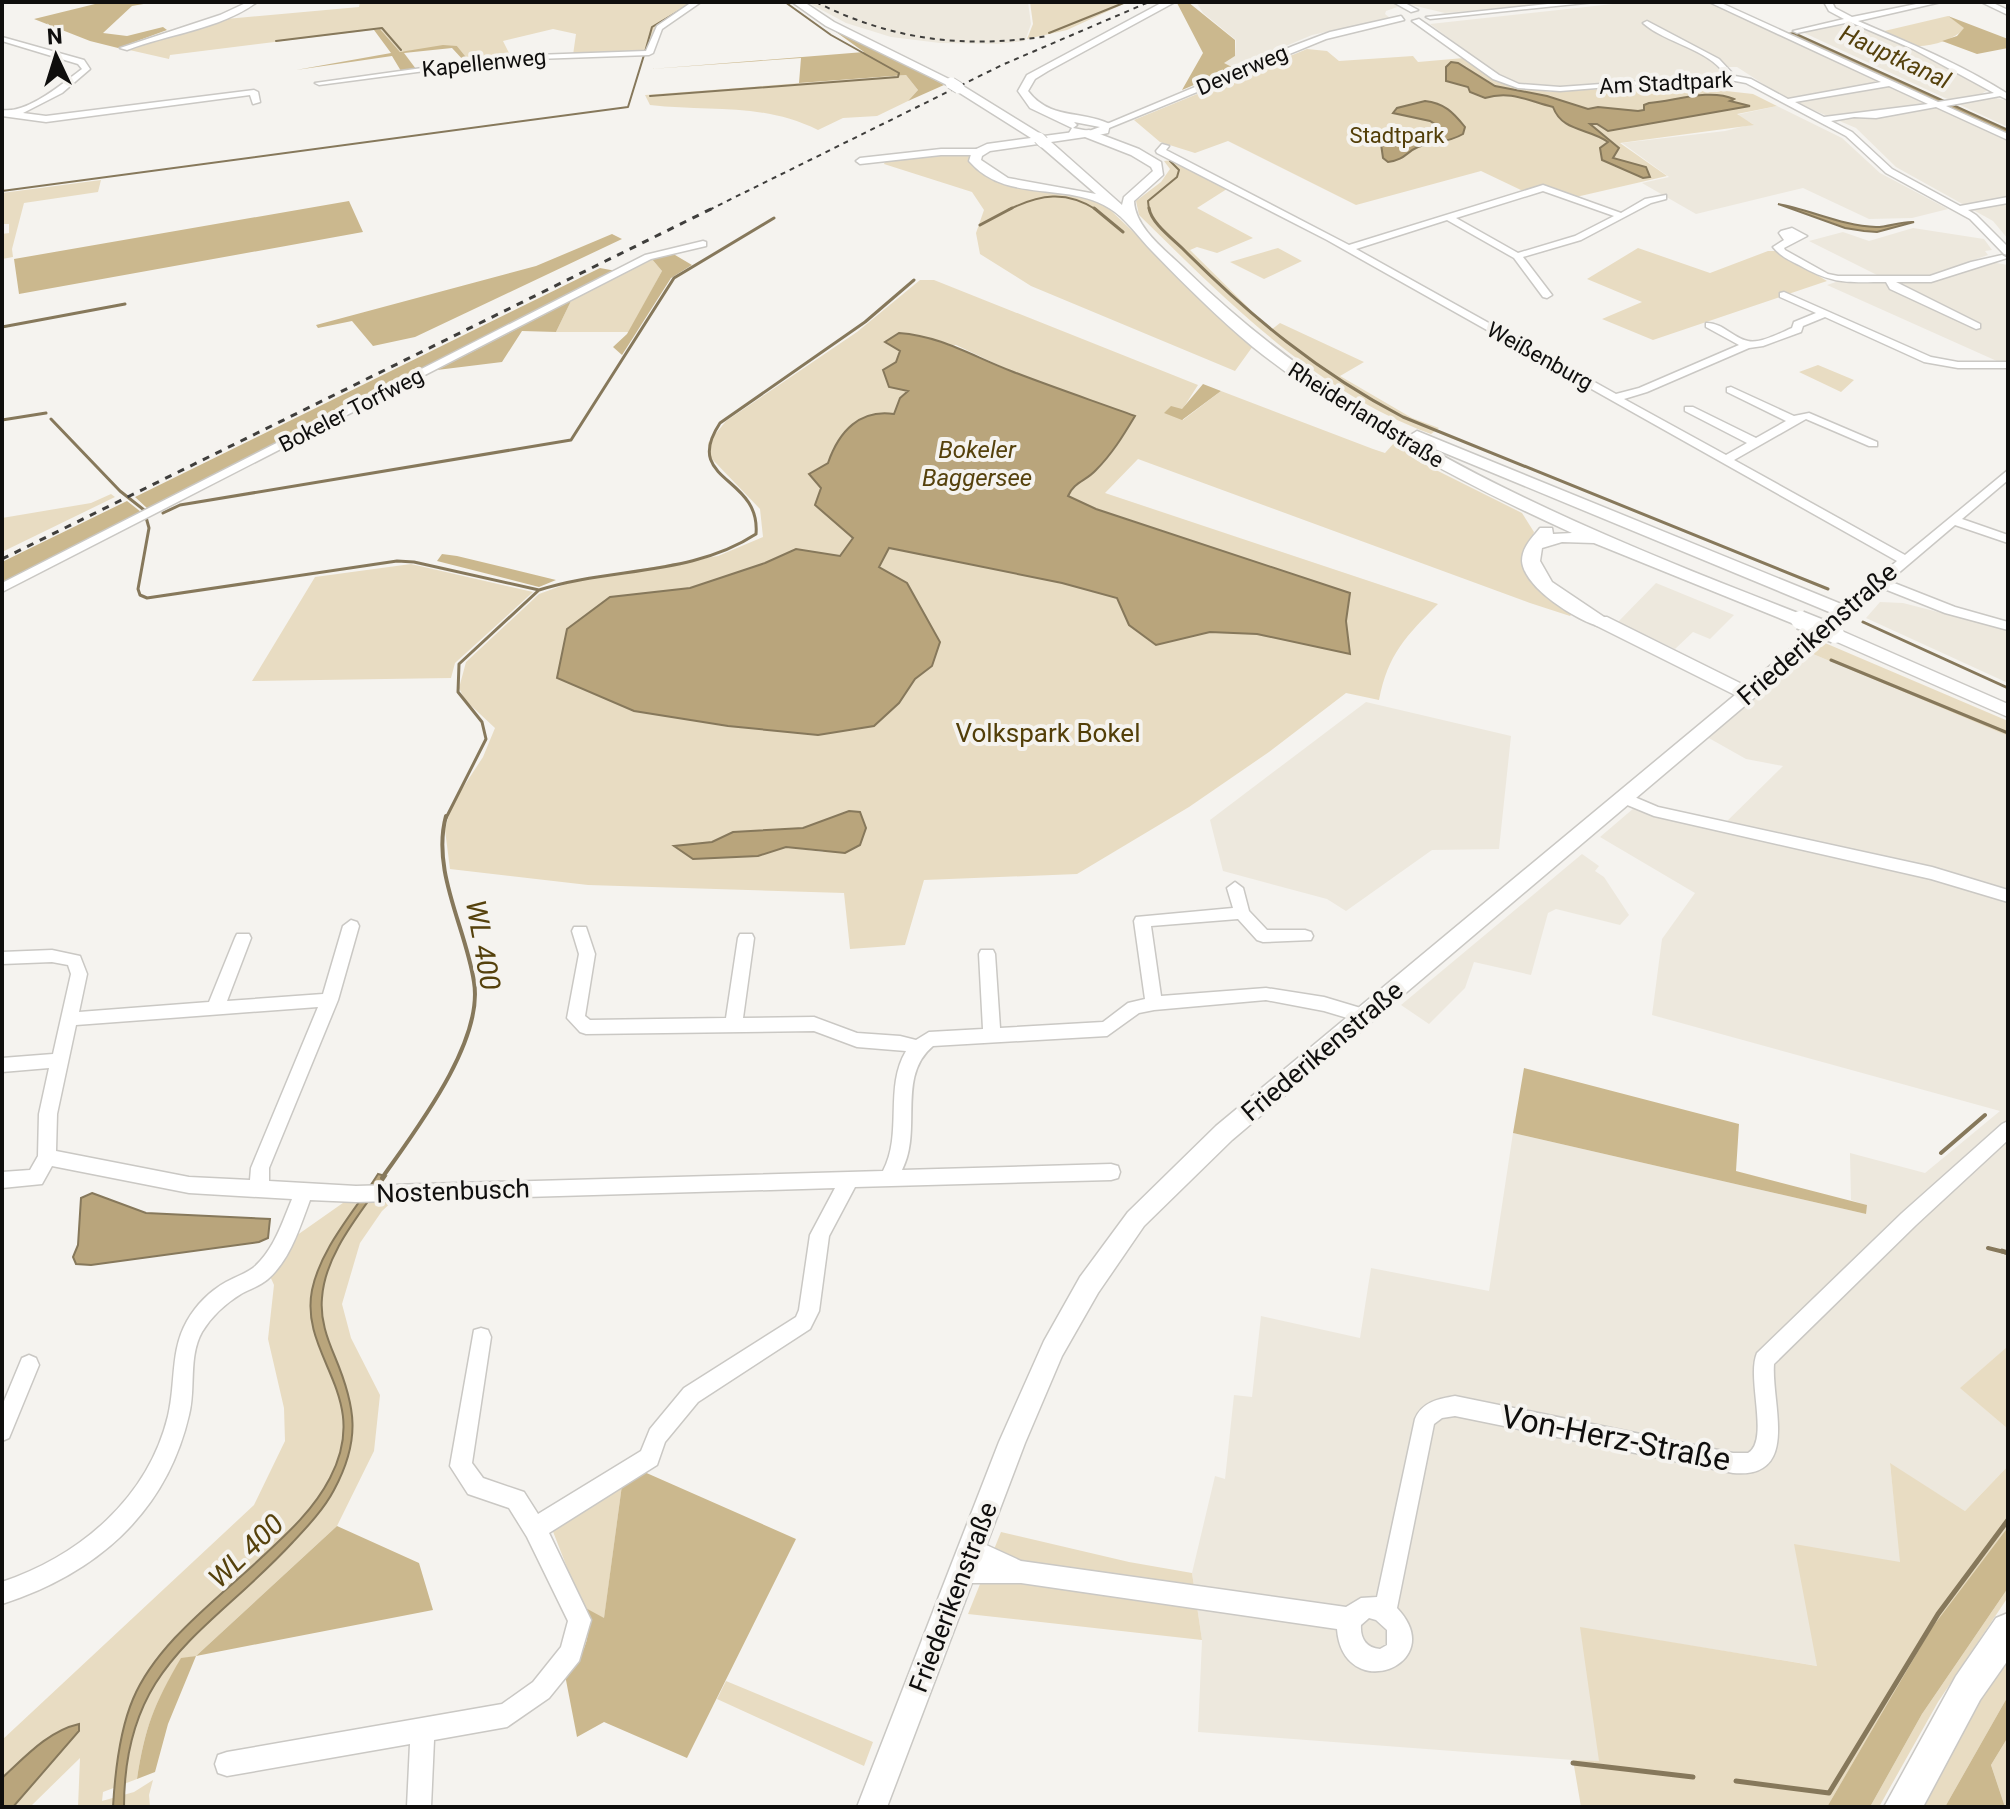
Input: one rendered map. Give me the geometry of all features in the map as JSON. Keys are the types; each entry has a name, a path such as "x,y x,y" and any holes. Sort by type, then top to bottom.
{"main road":[{"name":"Rheiderlandstraße","path":"797,2 830,24 955,85 1045,139 1227,317 1289,368 1391,436 1502,494 1688,577 1835,634 2008,711"},
{"path":"1088,128 1155,168 1128,200 1128,208 1135,218 1129,218 1086,194 1024,186 1003,180 981,168 975,158 980,152 996,146 1045,139 1088,128"},
{"path":"1024,186 1048,184 1065,177 1068,170 1059,154"},
{"path":"1075,167 1110,182"},
{"path":"1129,183 1155,168"},
{"path":"1327,394 1439,446 1845,612"},
{"path":"1502,494 1504,501 1533,518 1540,540"},
{"path":"1564,521 1540,540 1532,559 1537,577 1567,603 1601,621"},
{"path":"1540,540 1583,538 1670,573 1688,577"},
{"path":"1903,1807 1968,1688 2008,1630"}],"street":[{"path":"124,48 165,33 224,18 253,2"},
{"name":"Kapellenweg","path":"319,83 508,58 649,53 651,37 658,26 697,2"},
{"path":"1088,128 1034,106 1023,91 1031,77 1170,2"},
{"name":"Am Stadtpark","path":"1396,2 1496,77 1532,88 1569,89 1731,76 1748,81 1823,120 1861,144 1889,171 1971,215 2006,256"},
{"name":"Deverweg","path":"1088,128 1130,118 1301,45 1356,28 1416,16 1448,16 1591,2"},
{"path":"1713,2 1890,83 2008,127"},
{"path":"1732,2 1797,31 2008,137"},
{"path":"1828,2 1832,9 1854,21 1916,47 1982,81 2004,96"},
{"path":"1797,31 1937,2"},
{"path":"1985,2 2008,13"},
{"path":"1647,23 1723,64 1731,76"},
{"path":"2,39 81,62 86,69 59,91 2,120"},
{"path":"1784,102 1890,83"},
{"path":"2,113 46,119 254,92 256,102"},
{"path":"1823,120 2004,96"},
{"path":"1155,168 1172,158 1160,151 1165,146"},
{"path":"860,161 941,152 980,152"},
{"name":"Weißenburg","path":"1172,158 1348,248 1904,560"},
{"path":"1348,248 1543,188 1622,216"},
{"path":"1517,256 1578,238 1648,201 1663,197"},
{"path":"1961,209 2008,201"},
{"path":"1971,215 2008,201"},
{"path":"1448,217 1517,256 1547,295"},
{"path":"1789,240 1778,247 1782,252 1825,276 1890,281 1931,279 2006,256"},
{"name":"Bokeler Torfweg","path":"2,588 648,257 703,244"},
{"path":"1890,281 1894,287 1976,326"},
{"path":"1784,295 1928,360 1958,365 2008,365"},
{"path":"1614,398 1643,390 1747,345 1759,344 1797,330 1798,324 1824,314"},
{"path":"1710,325 1747,345"},
{"path":"1731,390 1795,421"},
{"path":"1689,409 1756,443"},
{"path":"1726,460 1805,415 1873,444"},
{"name":"Friederikenstraße","path":"872,1807 1012,1442 1053,1349 1112,1250 1136,1219 1195,1158 2008,474"},
{"path":"1953,520 2008,539"},
{"path":"1879,582 1950,610 2008,626"},
{"path":"1601,621 1747,694"},
{"path":"1625,798 1654,811 1932,873 2008,896"},
{"path":"1235,888 1242,913 1263,936 1305,936"},
{"path":"1154,1003 1142,921 1242,913"},
{"path":"259,1189 260,1168 330,1000 351,926"},
{"path":"580,931 587,954 576,1018 586,1027 830,1026 862,1041 892,1040 916,1047"},
{"path":"215,1009 243,938"},
{"path":"734,1024 746,938"},
{"path":"987,954 992,1034"},
{"path":"2,958 52,956 74,960 79,974 48,1114 47,1157 35,1178 2,1180"},
{"path":"889,1177 901,1155 905,1064 916,1047 929,1039 1107,1029 1134,1008 1154,1003 1266,994 1324,1004 1364,1016"},
{"path":"70,1019 330,1000"},
{"path":"2,1065 62,1060"},
{"name":"Von-Herz-Straße","path":"1385,1612 1425,1419 1437,1409 1455,1406 1733,1463 1753,1463 1765,1456 1770,1444 1761,1374 1764,1360 1909,1219 2008,1129"},
{"name":"Nostenbusch","path":"47,1157 189,1185 356,1194 1111,1172"},
{"path":"535,1529 649,1458 657,1436 691,1395 803,1323 809,1311 820,1235 826,1217 848,1182"},
{"path":"2,1593 41,1579 82,1555 115,1528 138,1503 156,1477 174,1436 188,1338 213,1303 261,1273 271,1261 304,1192"},
{"path":"227,1764 507,1715 541,1690 571,1653 580,1620 535,1529 516,1500 476,1486 461,1466 481,1337"},
{"path":"2,1431 29,1365"},
{"path":"967,1561 1021,1572 1350,1619"},
{"path":"1369,1607 1385,1612 1398,1626 1397,1652 1383,1661 1374,1661 1358,1653 1349,1637 1350,1619 1361,1609 1369,1607"},
{"path":"419,1807 423,1729"}],"shaded area":[{"path":"155,2 132,6 103,33 127,36 163,27 167,30 118,48 90,41 34,19 95,4"},
{"path":"807,2 1028,2 1031,24 1025,41 940,43 891,37 846,23"},
{"path":"1188,2 1235,40 1235,56 1224,63 1234,68 1182,90 1203,53 1177,3"},
{"path":"1196,2 1391,2 1400,6 1386,11 1390,18 1312,35 1234,68 1223,63 1235,56 1236,40 1203,13"},
{"path":"1399,2 1534,2 1539,5 1445,13"},
{"path":"1631,2 1709,2 2008,139 2008,239 1993,221 1896,167 1856,128 1785,98 1737,67 1723,67 1724,72 1693,78 1559,88 1532,86 1502,78 1430,24"},
{"path":"1948,16 2008,39 2008,48 1977,54 1942,41 1957,36 1964,28"},
{"path":"1856,25 1920,51 1932,60 1978,81 1988,90 1981,94 2008,101 2008,127 1800,31"},
{"path":"380,29 400,52 443,45 457,46 470,62 465,62 452,48 404,53 416,69 401,71 392,56 296,70 391,53 374,30"},
{"path":"843,31 944,85 908,101 918,90 906,75 799,83 801,58 651,69 864,52 836,32"},
{"path":"1777,106 1842,138 1880,173 1948,209 1912,218 1869,219 1803,188 1696,214 1642,183 1669,177 1622,143 1725,131 1753,124 1736,115"},
{"path":"349,201 363,232 19,294 14,259"},
{"path":"1913,228 1984,239 1992,250 1985,251 1988,255 1925,277 1881,277 1809,241 1843,232 1869,241"},
{"path":"612,234 622,239 415,337 373,346 352,321 318,328 316,325 536,266"},
{"path":"670,252 692,265 671,278 622,355 613,347 627,334 662,271 651,258"},
{"path":"1991,262 2008,265 2008,366 1827,285 1839,281 1936,280"},
{"path":"600,268 616,271 148,509 135,497"},
{"path":"571,301 556,332 522,331 502,362 437,370"},
{"path":"1203,384 1221,391 1182,420 1164,413 1171,406 1182,409"},
{"path":"127,501 141,512 2,583 2,562"},
{"path":"442,554 556,580 539,587 437,561"},
{"path":"1656,583 1734,615 1710,639 1693,632 1675,649 1618,622"},
{"path":"1880,602 1903,603 2008,630 2008,683 1866,618"},
{"path":"1813,654 2008,736 2008,1346 1961,1388 2008,1429 2008,1466 1965,1511 1890,1464 1901,1562 1818,1666 1581,1628 1600,1762 1198,1732 1202,1640 1192,1573 1215,1476 1225,1479 1234,1395 1252,1397 1261,1316 1360,1338 1371,1268 1489,1291 1513,1133 1866,1214 1866,1205 1851,1200 1850,1153 1925,1173 2000,1111 1652,1015 1662,939 1695,893 1600,837 1634,808 1718,830 1783,766 1746,759 1707,737"},
{"path":"1366,702 1511,736 1499,849 1432,850 1346,911 1327,899 1223,871 1210,820"},
{"path":"1582,854 1599,866 1595,871 1604,877 1629,915 1620,925 1556,909 1548,913 1531,975 1474,962 1465,988 1429,1024 1401,1005"},
{"path":"1524,1068 1739,1124 1736,1171 1867,1205 1866,1214 1513,1133"},
{"path":"642,1471 796,1539 687,1758 604,1722 577,1737 565,1675 578,1660 586,1643 588,1625 582,1606 604,1618 622,1485"},
{"path":"337,1526 419,1563 433,1610 196,1656"},
{"path":"2008,1527 2008,1588 1922,1714 1870,1807 1827,1807 1931,1629"},
{"path":"196,1656 168,1724 155,1772 137,1779 147,1730 164,1689 181,1658"},
{"path":"2008,1696 2008,1737 1991,1765 2005,1807 1945,1807"}],"green space":[{"path":"360,2 694,2 657,27 647,52 573,55 576,34 553,29 503,41 511,57 470,62 457,46 400,52 380,29 170,55 169,59 125,49 215,20 359,7"},
{"path":"1030,2 1128,2 1067,30 1027,39 1033,24"},
{"path":"1948,16 1965,28 1950,39 1937,43 1916,46 1880,32"},
{"name":"Stadtpark","path":"1307,49 1327,51 1339,61 1413,56 1418,62 1464,58 1492,79 1510,86 1551,92 1704,83 1717,90 1753,94 1777,106 1737,114 1754,125 1620,143 1667,176 1576,197 1541,185 1523,191 1481,171 1356,205 1228,141 1195,153 1160,142 1134,120"},
{"path":"906,75 918,90 908,101 877,116 843,118 818,130 797,121 756,112 650,105 645,95"},
{"path":"974,153 971,162 999,181 1104,204 1253,346 1235,371 1031,286 980,254 976,233 984,210 972,192 884,164 886,159 893,158"},
{"path":"1173,160 1230,187 1197,208 1253,238 1217,253 1197,247 1190,250 1271,330 1280,323 1364,362 1340,376 1412,418 1439,428 1431,434 1388,415 1310,368 1239,310 1139,215 1136,201 1161,182 1170,169 1164,161"},
{"path":"101,180 98,192 24,203 12,249 13,257 2,259 2,234 9,233 9,224 2,224 2,193"},
{"path":"1278,248 1302,261 1264,279 1230,262"},
{"path":"1638,248 1710,273 1768,251 1777,251 1827,281 1653,340 1602,319 1642,302 1587,279"},
{"path":"651,258 662,271 629,332 556,332 571,301"},
{"name":"Volkspark Bokel","path":"920,280 934,280 1198,385 1182,410 1183,420 1221,391 1385,453 1394,443 1418,461 1522,513 1534,532 1526,557 1574,612 1570,616 1530,603 1138,459 1105,493 1438,604 1393,658 1379,700 1346,693 1269,752 1189,807 1077,874 924,880 905,945 850,949 844,893 588,885 450,869 445,830 451,806 483,757 495,728 465,700 459,688 466,662 539,594 577,580 718,556 763,537 760,509 711,458 708,443 726,421 857,332","holes":["886,342 956,345 1011,371 1134,416 1108,458 1068,496 1096,509 1349,593 1346,621 1350,653 1257,634 1210,632 1156,645 1129,625 1117,598 1062,583 888,548 879,567 907,583 940,642 932,666 915,679 899,703 609,597 690,588 765,563 796,549 840,557 853,538 815,505 833,448 894,415 900,398 909,391 896,362 900,350","849,811 823,852 786,847 758,856 675,847 712,842 733,832 803,828"]},
{"path":"1818,365 1854,380 1841,392 1799,372"},
{"path":"111,494 115,497 2,552 2,518 91,503"},
{"path":"411,564 533,592 455,663 451,678 252,681 315,577"},
{"path":"1825,643 2008,721 2008,736 1813,654"},
{"path":"397,1197 382,1211 360,1243 342,1304 351,1338 380,1395 374,1451 337,1526 196,1656 181,1659 152,1716 137,1779 103,1792 102,1801 134,1792 153,1780 150,1807 78,1807 80,1758 30,1807 2,1807 2,1740 254,1505 285,1441 284,1408 268,1339 274,1285 270,1276 293,1238 350,1198"},
{"path":"2008,1346 2008,1429 1960,1388"},
{"path":"1890,1463 1965,1511 2008,1466 2008,1527 1931,1630 1827,1807 1581,1807 1573,1760 1599,1761 1580,1627 1817,1666 1794,1544 1900,1562"},
{"path":"622,1485 604,1619 582,1606 552,1529"},
{"path":"1001,1532 1129,1562 1192,1573 1202,1640 968,1614"},
{"path":"2008,1588 2008,1597 1938,1702 1879,1807 1870,1807 1922,1714"},
{"path":"2008,1653 2008,1696 1945,1807 1918,1807"},
{"path":"726,1681 873,1742 864,1766 717,1699"},
{"path":"2008,1737 2008,1807 2005,1807 1991,1765"}],"water":[{"path":"1794,33 2008,130 2008,135 1788,34"},
{"path":"1451,62 1458,63 1495,86 1547,96 1588,109 1638,111 1644,110 1644,105 1649,103 1714,95 1750,106 1608,131 1597,124 1590,124 1619,148 1613,158 1646,167 1650,177 1643,178 1602,160 1600,148 1608,142 1569,125 1553,107 1519,97 1503,95 1485,98 1470,92 1468,87 1446,81 1446,67"},
{"path":"1425,101 1443,106 1452,113 1465,127 1463,134 1418,147 1398,160 1388,162 1383,158 1380,137 1443,134 1444,130 1430,121 1393,113 1397,108"},
{"path":"1778,204 1864,226 1914,222 1877,232 1864,231 1845,228"},
{"name":"Bokeler Baggersee","path":"899,333 943,342 1026,377 1135,416 1107,458 1068,496 1096,509 1350,593 1346,621 1350,654 1257,634 1210,632 1156,645 1129,625 1117,598 1062,583 889,548 879,567 907,583 940,642 932,666 915,679 899,703 874,726 818,735 728,726 634,711 557,678 567,629 610,597 690,588 765,563 796,549 840,556 853,538 815,505 821,488 809,474 828,463 838,441 852,425 871,415 894,414 900,398 908,391 889,387 883,370 896,362 900,351 885,342"},
{"path":"849,811 860,812 866,828 860,845 845,853 786,847 758,856 693,859 674,846 712,842 733,832 803,828"},
{"path":"378,1174 386,1176 337,1249 322,1298 325,1328 351,1408 352,1439 343,1472 330,1497 310,1524 202,1628 155,1684 138,1718 128,1758 124,1807 113,1807 124,1725 144,1678 190,1622 300,1520 330,1478 341,1449 344,1423 340,1400 315,1336 311,1314 312,1290 316,1274 331,1244"},
{"path":"92,1193 146,1213 270,1219 268,1238 259,1242 91,1265 76,1264 73,1257 78,1245 81,1198"},
{"path":"79,1724 79,1731 13,1807 2,1807 2,1778 47,1739"}],"waterway":[{"path":"650,96 898,77 899,73 831,35 785,2"},
{"path":"1049,33 1126,2"},
{"path":"645,52 652,27 682,9"},
{"path":"276,41 382,28 401,50"},
{"path":"2,191 628,107 644,55"},
{"path":"1149,210 1148,201 1177,177 1179,170 1170,161"},
{"path":"1009,209 1031,200 1053,196 1075,199 1095,209"},
{"path":"1149,208 1163,230 1260,320 1314,362 1372,400 1403,417 1828,589"},
{"path":"980,225 1009,209"},
{"path":"1095,209 1123,232"},
{"path":"163,513 180,505 571,440 674,278 774,218"},
{"path":"539,590 594,577 678,564 731,548 756,534 754,515 747,500 716,468 710,457 711,442 720,423 865,322 914,280"},
{"path":"2,327 125,304"},
{"path":"2,420 46,413"},
{"name":"WL 400","path":"51,419 120,491 144,510 149,528 138,589 140,595 147,598 397,561 414,562 539,590"},
{"name":"WL 400","path":"446,818 486,739 482,722 458,692 459,664 539,590"},
{"path":"1863,622 2008,688"},
{"path":"1831,660 2008,733"},
{"name":"WL 400","path":"382,1178 444,1085 458,1058 474,1006 470,962 451,899 443,858 446,816"},
{"path":"1941,1153 1985,1115"},
{"path":"1988,1248 2008,1253 2002,1251"},
{"path":"1736,1781 1829,1793 1938,1614 2008,1520"},
{"path":"1573,1763 1693,1777"}],"railway":[{"path":"816,2 872,25 929,38 987,42 1048,36"},
{"path":"709,210 1002,65 1149,2"},
{"path":"2,559 713,208"}],"water label":[{"name":"Hauptkanal","path":"1895,57"}]}
